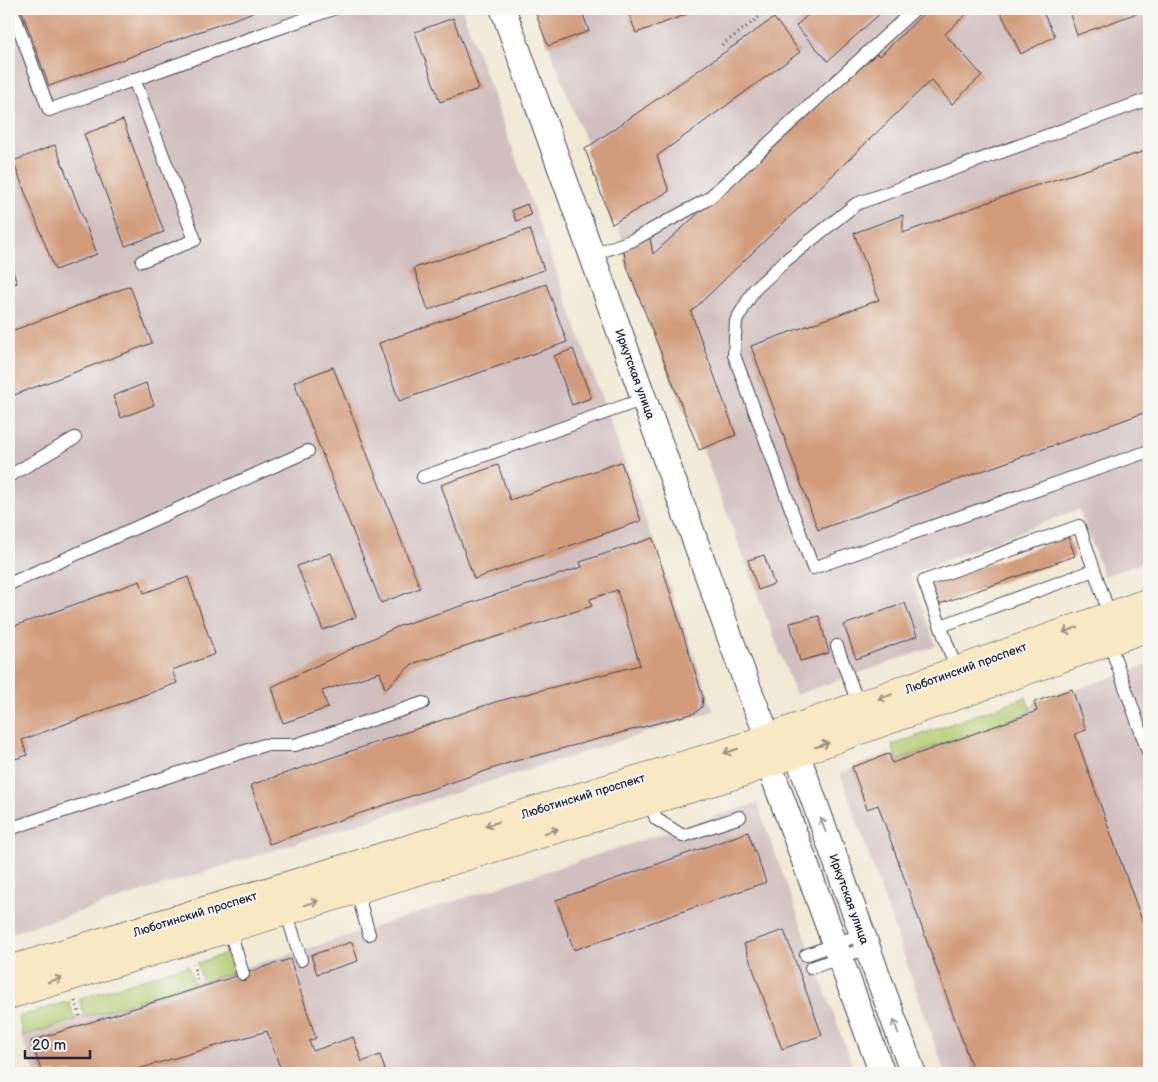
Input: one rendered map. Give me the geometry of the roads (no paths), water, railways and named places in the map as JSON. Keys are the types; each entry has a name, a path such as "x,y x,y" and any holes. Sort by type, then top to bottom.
{"street":[{"name":"Иркутская улица","path":"504,9 769,751 832,895 865,941 866,988 882,1073"},
{"name":"Люботинский проспект","path":"9,970 769,751 797,754 1110,629 1149,602"},
{"name":"Люботинский проспект","path":"9,995 650,801 769,751 859,706 957,671 1110,629 1149,627"},
{"name":"Иркутская улица","path":"797,754 832,895 837,951 866,988 913,1073"}],"lane":[{"path":"12,9 49,110 333,9"},
{"path":"592,255 633,240 708,200 915,9"},
{"path":"134,79 195,240 142,261"},
{"path":"1149,100 856,204 785,261 754,290 736,321 734,355 813,568 1149,452"},
{"path":"423,477 644,399"},
{"path":"9,476 75,438"},
{"path":"9,584 308,451"},
{"path":"957,671 924,581 1079,526 1149,754"},
{"path":"941,626 1094,570"},
{"path":"837,646 859,706"},
{"path":"9,829 264,746 295,745 423,703"},
{"path":"650,801 656,819 683,836 740,817"},
{"path":"356,890 369,934"},
{"path":"286,911 301,960"},
{"path":"229,928 243,974"},
{"path":"806,955 837,951 865,941"},
{"path":"811,968 837,951"}]}
